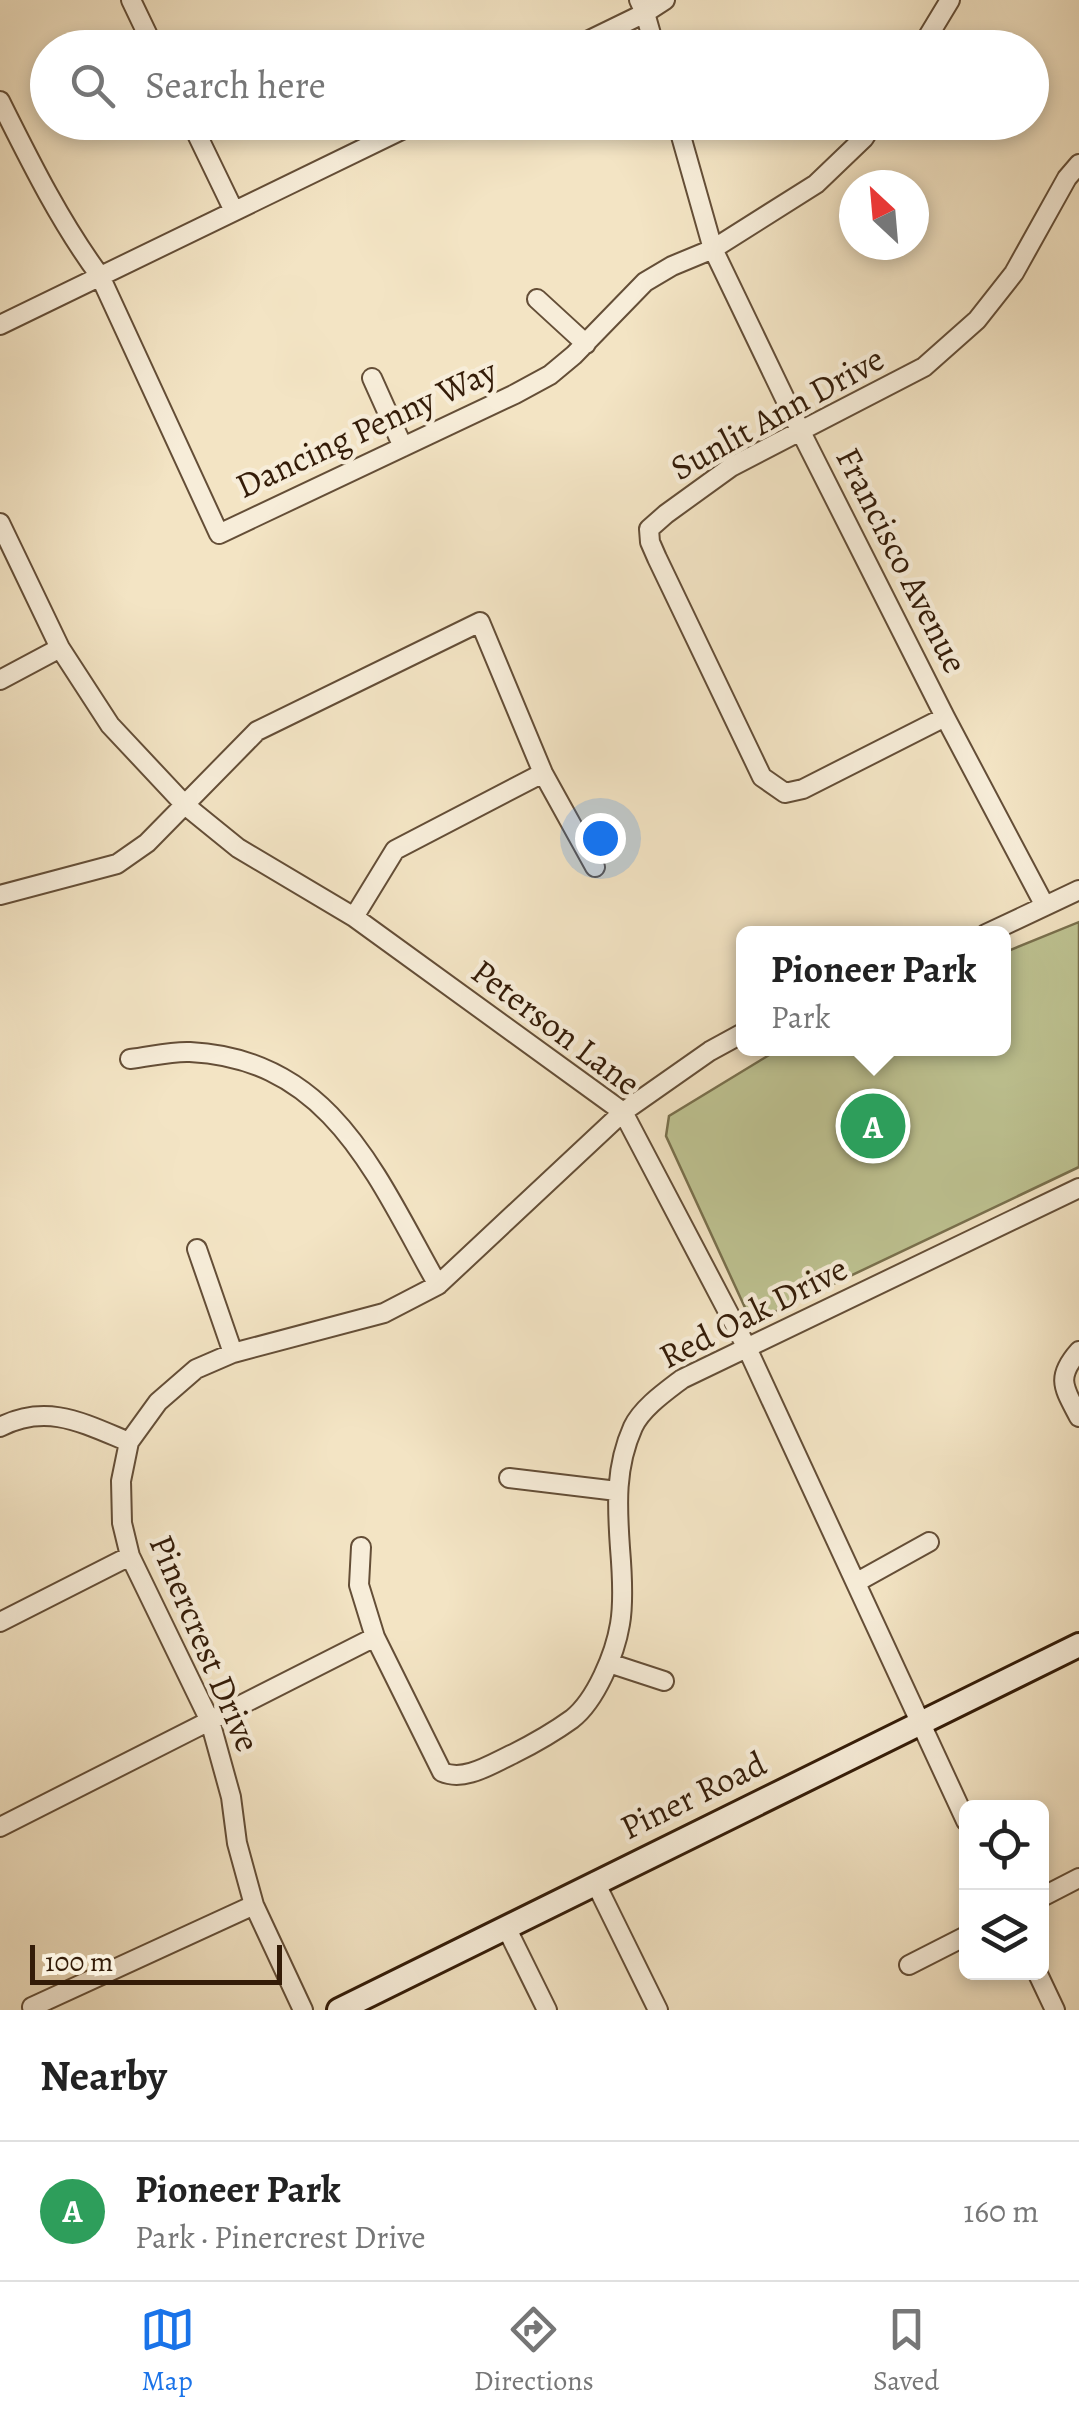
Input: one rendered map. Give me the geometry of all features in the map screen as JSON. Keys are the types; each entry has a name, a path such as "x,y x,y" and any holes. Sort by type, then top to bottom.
{"main road":[{"name":"Piner Road","path":"338,2010 1079,1645"}],"street":[{"path":"131,0 145,30"},
{"path":"603,30 642,6 665,0"},
{"path":"931,30 950,0"},
{"path":"642,6 650,30"},
{"name":"Dancing Penny Way","path":"0,101 81,251 100,276 219,534 550,375 586,344 645,282 713,249 816,184 862,140"},
{"path":"200,140 234,211"},
{"path":"0,325 381,140"},
{"name":"Francisco Avenue","path":"682,140 713,249 945,717 1046,906"},
{"name":"Sunlit Ann Drive","path":"945,717 803,788 784,793 762,777 656,558 650,529 731,467 924,368 977,320 1014,273 1067,178 1079,164"},
{"path":"537,299 586,344"},
{"path":"372,378 404,447"},
{"name":"Peterson Lane","path":"0,522 60,648 110,724 185,805 238,848 354,917 624,1112 747,1348 959,1805"},
{"path":"0,896 117,864 146,843 257,731 480,622 542,773 595,868"},
{"path":"0,680 60,648"},
{"path":"354,917 395,850 542,773"},
{"path":"1003,926 1079,890"},
{"name":"Pinercrest Drive","path":"303,2010 254,1905 210,1721 130,1556 122,1523 120,1481 128,1442 158,1402 196,1368 233,1353 384,1313 438,1284 624,1112 736,1037"},
{"path":"130,1059 187,1052 232,1058 275,1072 315,1099 363,1153 438,1284"},
{"name":"Red Oak Drive","path":"375,1637 442,1772 453,1777 480,1770 575,1717 609,1663 620,1624 621,1556 616,1491 622,1461 634,1424 660,1396 682,1379 1079,1188"},
{"path":"197,1249 233,1353"},
{"path":"1079,1352 1065,1369 1063,1387 1079,1417"},
{"path":"0,1426 20,1417 57,1416 128,1442"},
{"path":"508,1478 616,1491"},
{"path":"857,1582 930,1542"},
{"path":"0,1827 375,1637 359,1585 361,1546"},
{"path":"0,1622 130,1556"},
{"path":"609,1663 664,1681"},
{"path":"1049,1893 1079,1878"},
{"path":"595,1882 658,2010"},
{"path":"32,2007 254,1905"},
{"path":"506,1927 548,2010"},
{"path":"908,1965 959,1940"},
{"path":"1041,1980 1055,2010"}],"green space":[{"path":"1079,922 1079,1167 764,1317 747,1312 666,1136 669,1116 768,1056 1011,1056 1011,950"}],"place":[{"name":"Pioneer Park","path":"873,1126"}]}
